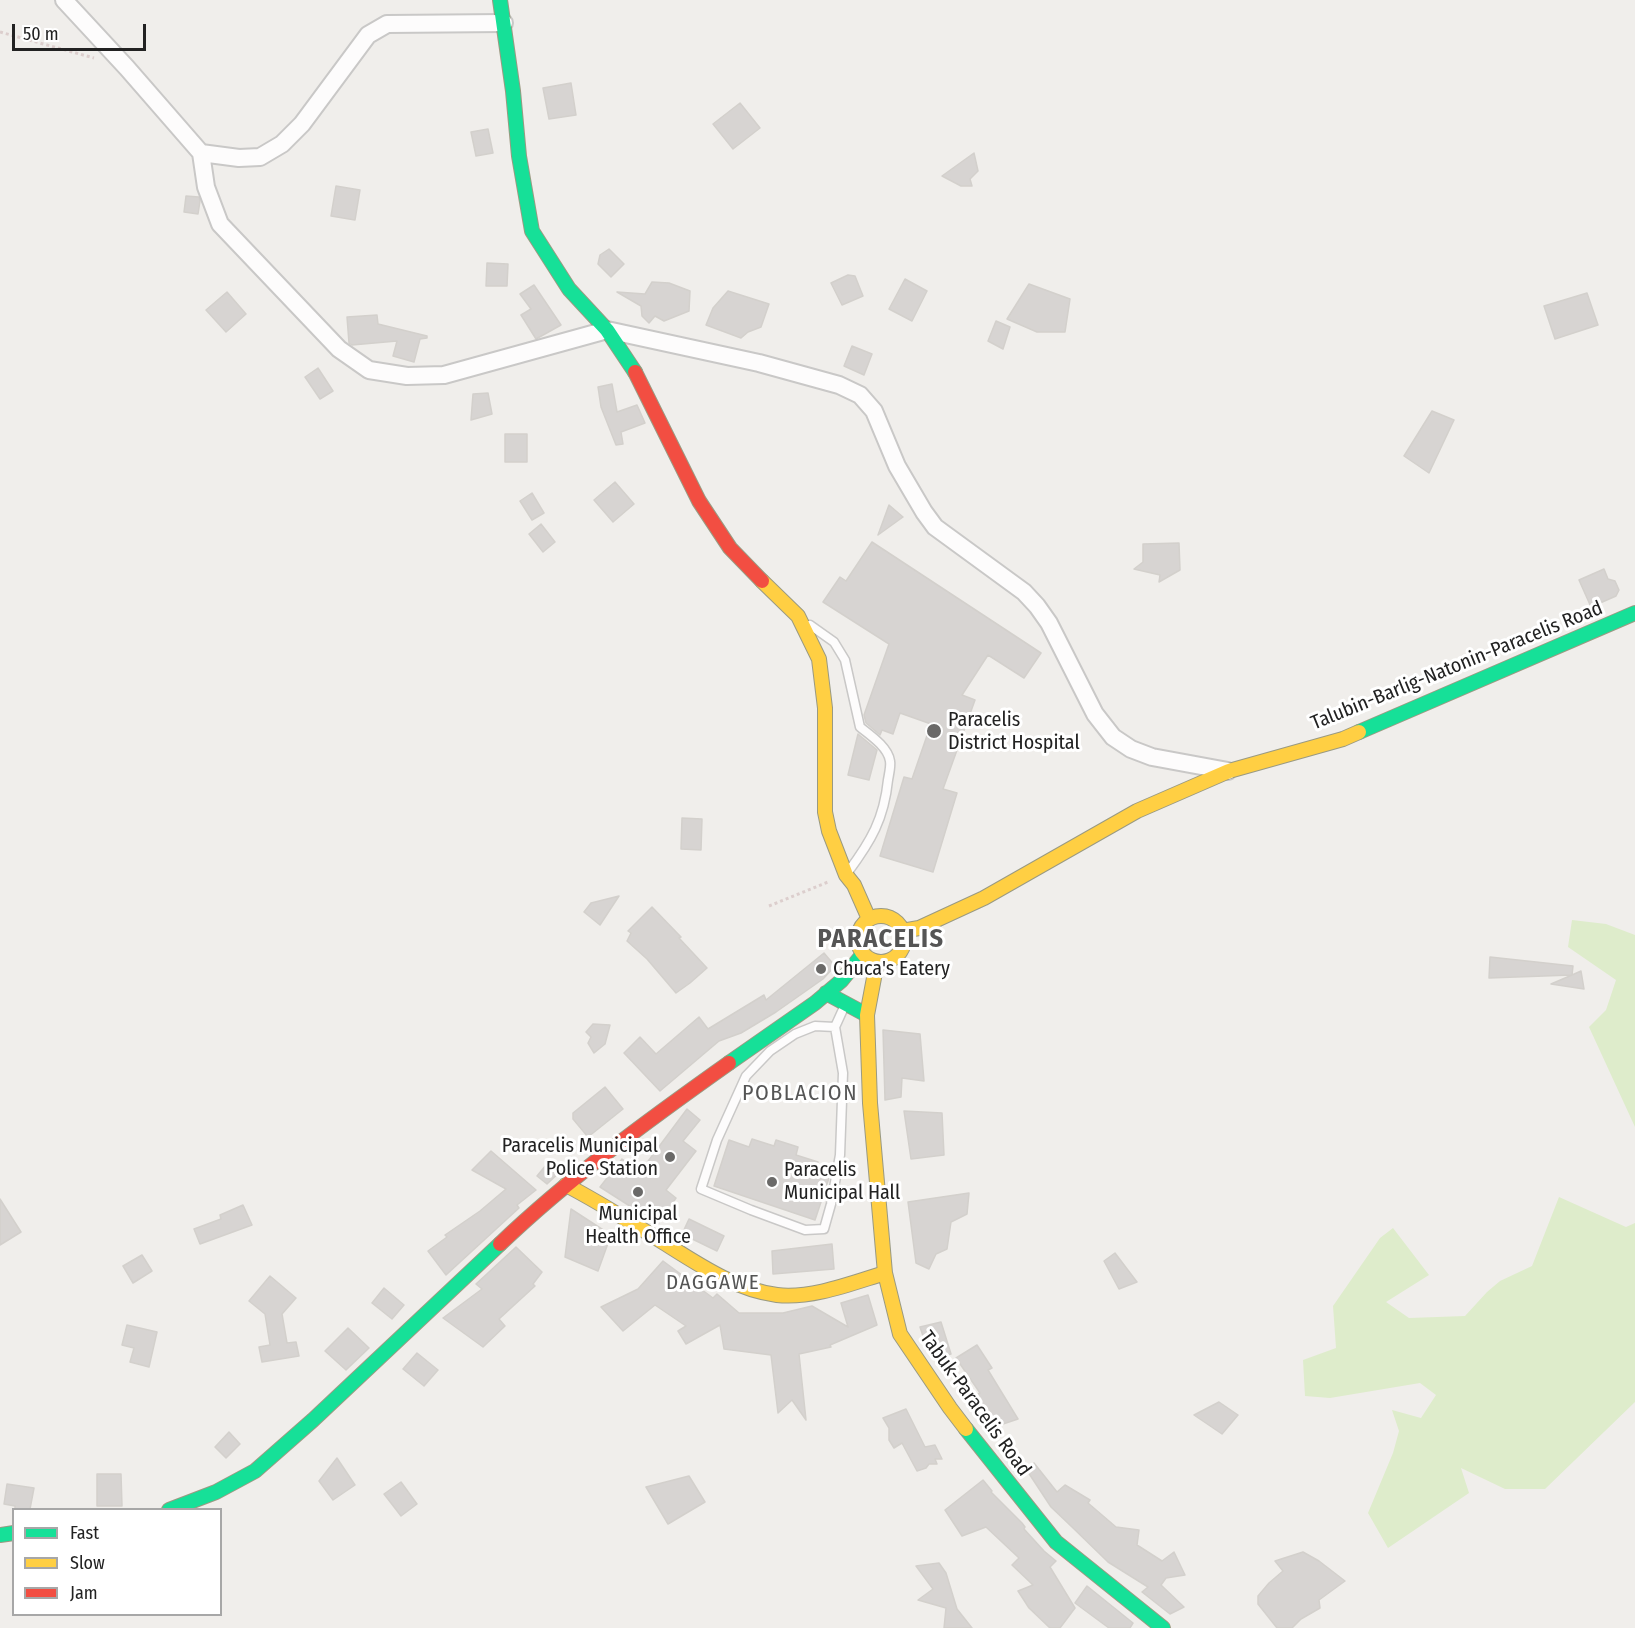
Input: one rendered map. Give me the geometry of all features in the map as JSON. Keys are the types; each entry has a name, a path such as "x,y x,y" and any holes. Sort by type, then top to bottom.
{"main road":[{"path":"500,0 513,91 519,156 532,231 569,290 607,330 634,369 699,501 730,548 798,615 819,659 825,708 825,812 829,831 846,874 854,885 869,919"},
{"name":"Talubin-Barlig-Natonin-Paracelis Road","path":"902,931 919,928 984,898 1137,811 1229,771 1343,739 1635,614"},
{"path":"879,916 888,917 897,923 902,931 904,940 902,950 886,962 877,962 863,954 858,945 858,935 862,926 869,919 879,916"},
{"path":"172,1508 216,1492 255,1471 313,1420 510,1234 566,1185 667,1107 815,1003 841,981 863,954"},
{"name":"Tabuk-Paracelis Road","path":"877,962 867,1016 870,1103 885,1273 900,1334 950,1408 1056,1542 1163,1628"},
{"path":"826,993 867,1016"},
{"path":"566,1185 604,1205 712,1273 744,1287 779,1295 820,1292 885,1273"}],"street":[{"path":"64,0 201,153 206,187 220,224 339,349 369,370 406,376 444,375 607,330 759,363 840,385 860,395 874,411 897,466 935,527 1024,592 1037,606 1049,623 1095,714 1113,737 1131,749 1152,757 1229,771"},
{"path":"201,153 239,158 260,157 282,144 302,124 368,35 387,24 504,23"}],"lane":[{"path":"798,615 834,642 845,660 853,687 860,727 877,741 890,760 887,792 881,818 864,850 846,874"},
{"path":"835,1027 815,1026 795,1034 770,1051 746,1076 717,1140 701,1189 805,1230 824,1228 840,1155 843,1073 835,1027 845,1004"}],"path":[{"path":"0,32 94,59"},
{"path":"769,906 846,874"}],"green space":[{"path":"1572,920 1606,924 1635,935 1635,1127 1589,1027 1606,1010 1616,980 1568,947"},
{"path":"1559,1197 1626,1227 1635,1223 1635,1402 1545,1489 1505,1489 1461,1468 1469,1493 1388,1548 1368,1513 1393,1453 1399,1431 1392,1410 1421,1418 1436,1395 1420,1383 1330,1398 1305,1396 1303,1360 1336,1348 1333,1306 1380,1238 1393,1228 1429,1275 1386,1302 1409,1318 1465,1316 1500,1281 1532,1266"}],"building":[{"path":"571,83 576,115 549,119 543,88"},
{"path":"740,103 760,128 733,149 713,124"},
{"path":"488,129 493,153 476,156 471,132"},
{"path":"974,153 978,171 970,179 972,186 961,186 942,176"},
{"path":"336,186 360,190 355,220 331,216"},
{"path":"186,196 199,197 198,214 184,212"},
{"path":"609,249 624,264 611,277 598,264 600,255"},
{"path":"487,263 508,264 507,286 486,286"},
{"path":"848,275 855,276 863,296 842,305 831,283"},
{"path":"905,279 927,291 912,321 889,309"},
{"path":"652,282 669,283 690,291 689,311 664,321 655,316 649,323 642,316 641,306 617,292 645,294"},
{"path":"1029,284 1070,299 1065,332 1037,332 1007,319"},
{"path":"534,285 561,325 536,339 521,315 531,309 520,294"},
{"path":"728,291 769,304 761,327 748,332 741,338 706,325 713,308"},
{"path":"227,292 246,314 226,332 206,310"},
{"path":"1587,293 1598,325 1555,339 1544,306"},
{"path":"377,315 378,324 427,336 427,338 420,339 414,362 393,356 397,341 352,345 349,343 347,317"},
{"path":"996,321 1010,327 1003,349 988,341"},
{"path":"852,346 872,354 864,375 844,366"},
{"path":"318,368 333,391 320,399 305,377"},
{"path":"612,384 617,412 637,405 645,423 621,432 623,444 616,445 601,407 598,387"},
{"path":"488,393 492,414 471,420 473,394"},
{"path":"1432,411 1454,420 1429,473 1404,456"},
{"path":"505,434 527,434 527,462 505,462"},
{"path":"615,482 634,504 613,522 594,500"},
{"path":"532,493 544,513 532,520 520,501"},
{"path":"889,505 903,517 878,535"},
{"path":"541,524 555,542 543,552 529,534"},
{"path":"872,542 1041,653 1024,678 988,655 962,695 975,700 943,789 957,793 933,872 880,856 904,777 912,779 931,724 900,713 893,734 882,730 880,735 866,723 864,715 889,644 823,602 840,577 846,581"},
{"path":"1179,543 1180,570 1159,582 1160,575 1134,569 1143,562 1143,544"},
{"path":"1604,569 1608,579 1615,581 1619,590 1616,596 1591,607 1579,580"},
{"path":"858,734 877,750 869,780 848,775"},
{"path":"682,818 702,819 701,850 681,849"},
{"path":"619,896 600,925 584,912 591,903"},
{"path":"652,907 707,968 676,993 647,959 627,941 631,933 628,931"},
{"path":"824,953 835,966 823,979 741,1033 719,1041 660,1091 624,1053 640,1037 656,1054 699,1017 708,1029 764,995 766,1000"},
{"path":"1490,957 1573,966 1572,975 1489,978"},
{"path":"1581,971 1584,989 1551,984"},
{"path":"593,1024 610,1025 605,1044 594,1053 588,1043 591,1037 586,1032"},
{"path":"883,1030 920,1034 924,1081 902,1078 901,1097 885,1100"},
{"path":"605,1087 623,1109 588,1137 573,1119 573,1113"},
{"path":"687,1109 700,1120 683,1141 696,1151 666,1190 676,1198 658,1224 600,1187 622,1159 640,1172"},
{"path":"904,1111 942,1113 944,1155 911,1159"},
{"name":"Paracelis Municipal Hall","path":"752,1139 774,1146 776,1140 798,1147 796,1155 818,1162 814,1172 829,1178 815,1220 714,1186 729,1140 749,1147"},
{"path":"491,1151 536,1190 517,1205 519,1208 446,1275 428,1251 447,1237 445,1235 480,1211 506,1189 472,1170"},
{"path":"551,1159 562,1170 547,1184 537,1176"},
{"path":"969,1193 967,1214 951,1222 947,1249 936,1254 929,1269 916,1263 908,1202"},
{"path":"0,1199 21,1232 0,1245"},
{"path":"243,1205 252,1225 200,1244 194,1229 221,1219 220,1215"},
{"path":"571,1209 611,1235 598,1271 565,1257"},
{"path":"689,1219 724,1236 717,1251 682,1234"},
{"path":"832,1244 834,1269 773,1274 772,1251"},
{"path":"516,1247 542,1272 533,1284 535,1286 499,1319 505,1326 483,1347 443,1318 482,1289 476,1284"},
{"path":"1115,1253 1137,1282 1119,1289 1104,1261"},
{"path":"142,1255 152,1271 133,1283 123,1266"},
{"path":"663,1261 713,1298 717,1294 739,1313 783,1313 812,1306 848,1327 841,1303 868,1295 877,1325 830,1345 831,1347 799,1354 806,1420 792,1400 778,1413 771,1355 724,1349 720,1325 686,1344 678,1331 686,1326 655,1305 623,1331 601,1307 638,1289"},
{"path":"270,1276 296,1298 282,1314 287,1343 296,1342 299,1356 262,1362 259,1347 270,1345 265,1314 249,1301"},
{"path":"384,1288 404,1305 392,1319 372,1303"},
{"path":"941,1322 951,1354 935,1359 926,1345 920,1327"},
{"path":"127,1325 157,1332 149,1367 130,1362 134,1348 122,1345"},
{"path":"348,1328 369,1348 346,1370 325,1351"},
{"path":"977,1345 992,1368 988,1370 1018,1419 991,1428 969,1400 980,1393 956,1358"},
{"path":"417,1353 438,1370 424,1386 403,1369"},
{"path":"1219,1402 1238,1415 1222,1434 1194,1415"},
{"path":"906,1409 925,1447 935,1445 942,1459 935,1459 937,1464 929,1464 926,1468 917,1471 902,1443 894,1448 889,1440 889,1428 883,1418"},
{"path":"229,1432 240,1444 226,1458 215,1447"},
{"path":"337,1458 355,1485 333,1500 319,1481"},
{"path":"1034,1463 1057,1492 1065,1485 1090,1500 1088,1503 1116,1527 1139,1530 1137,1545 1162,1561 1174,1552 1185,1575 1166,1578 1161,1585 1184,1607 1170,1614 1142,1592 1148,1587 1108,1562 1051,1507 1026,1469"},
{"path":"97,1474 121,1474 122,1506 97,1506"},
{"path":"689,1476 705,1502 668,1524 646,1487"},
{"path":"983,1480 991,1492 1022,1523 1024,1529 1056,1561 1050,1567 1075,1608 1060,1628 1050,1628 1029,1608 1018,1591 1033,1585 1012,1565 1019,1558 986,1527 962,1536 945,1510"},
{"path":"401,1482 417,1504 401,1516 384,1494"},
{"path":"7,1484 34,1488 30,1508 15,1508 15,1506 4,1504"},
{"path":"1303,1552 1345,1581 1319,1600 1320,1608 1301,1619 1292,1628 1277,1628 1258,1604 1258,1596 1283,1571 1275,1561"},
{"path":"939,1563 946,1573 957,1609 972,1628 944,1628 946,1608 918,1600 933,1589 916,1566"},
{"path":"1087,1586 1133,1623 1130,1628 1109,1628 1075,1603"}],"traffic: fast":[{"path":"500,0 513,91 519,156 532,231 569,289 607,330 635,372"},
{"path":"1359,732 1635,613"},
{"path":"729,1063 815,1003 841,981 863,954"},
{"path":"826,993 867,1015"},
{"path":"174,1508 216,1492 255,1471 313,1420 500,1244"},
{"path":"966,1429 1056,1542 1163,1628"},
{"path":"0,1535 12,1533"}],"traffic: slow":[{"path":"762,581 798,616 819,659 825,708 825,812 829,831 846,875 854,885 869,919"},
{"path":"902,931 919,928 984,898 1137,811 1229,771 1343,739 1359,732"},
{"path":"881,916 897,923 904,939 897,955 881,962 865,955 858,939 865,923 881,916"},
{"path":"877,962 867,1015 870,1103 885,1273 900,1334 966,1429"},
{"path":"566,1185 716,1274 761,1292 790,1296 804,1295 885,1273"}],"traffic: jam":[{"path":"635,372 699,501 730,548 762,581"},
{"path":"500,1244 582,1172 729,1063"}],"place":[{"name":"Paracelis District Hospital","path":"934,731"},
{"name":"Chuca's Eatery","path":"821,969"},
{"name":"Paracelis Municipal Police Station","path":"670,1157"},
{"name":"Paracelis Municipal Hall","path":"772,1182"},
{"name":"Municipal Health Office","path":"638,1192"}],"district":[{"name":"PARACELIS","path":"881,940"},
{"name":"POBLACION","path":"800,1094"},
{"name":"DAGGAWE","path":"713,1283"}]}
